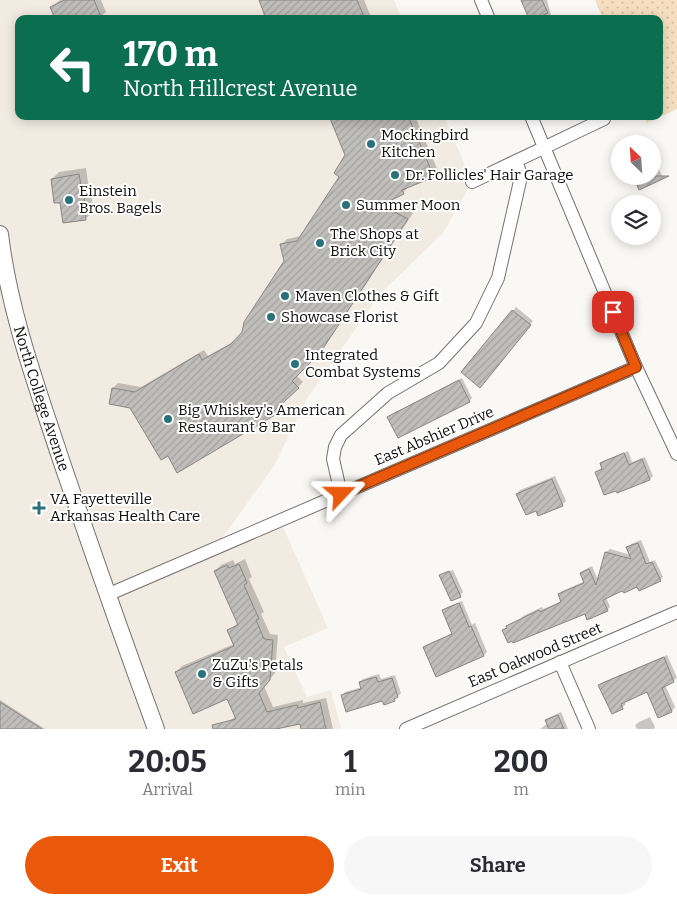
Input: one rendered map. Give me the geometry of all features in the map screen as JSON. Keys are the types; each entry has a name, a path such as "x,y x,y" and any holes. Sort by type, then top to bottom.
{"main road":[{"name":"North College Avenue","path":"0,234 3,262 28,361 107,595 156,729"}],"street":[{"path":"481,0 487,15"},
{"path":"533,120 636,367 677,454"},
{"path":"472,182 602,120"},
{"path":"341,494 332,459 341,435 388,393 440,363 476,323 498,278 520,181 520,172 516,161"},
{"name":"East Abshier Drive","path":"107,595 636,367"},
{"name":"East Oakwood Street","path":"406,729 677,612"},
{"path":"560,662 589,729"}],"shaded area":[{"path":"0,0 394,0 400,15 15,15 15,120 446,120 472,182 443,233 380,294 306,400 274,466 215,548 280,520 328,628 284,647 307,697 331,690 341,729 0,729"},
{"path":"595,0 677,0 677,109 663,116 663,15 601,15"}],"building":[{"path":"65,0 94,0 100,15 53,15 50,7"},
{"path":"259,0 357,0 363,15 265,15"},
{"path":"521,0 542,0 548,13 544,15 527,15"},
{"path":"331,120 410,120 434,177 402,190 404,194 381,205 408,219 320,353 292,381 299,388 273,412 275,415 177,473 168,456 161,460 130,408 109,404 112,388 135,392 199,354 202,360 231,344 242,332 244,322 284,261 280,244 297,241 339,177 334,173 345,155"},
{"name":"Einstein Bros. Bagels","path":"79,174 86,220 63,223 60,203 54,203 51,179"},
{"path":"637,185 650,185 639,190"},
{"path":"512,310 531,325 480,388 461,372"},
{"path":"459,380 470,402 398,438 387,417"},
{"path":"624,453 629,465 642,459 650,480 617,493 616,491 604,495 595,472 602,469 600,463"},
{"path":"552,479 563,506 538,516 536,511 526,515 516,494"},
{"path":"638,543 646,564 652,562 661,581 639,591 637,587 624,593 622,591 603,600 608,611 587,620 585,614 513,643 512,641 508,643 502,630 507,628 506,626 561,602 558,594 584,583 580,573 589,569 596,585 605,552 631,559 626,547"},
{"path":"239,564 247,583 244,585 259,619 256,620 264,639 273,640 270,680 259,693 267,712 297,705 298,708 320,702 326,729 301,729 300,724 276,729 213,729 212,725 236,719 227,699 193,714 175,672 234,646 227,630 238,625 214,571 227,565 229,568"},
{"path":"449,571 461,597 451,601 439,575"},
{"path":"459,603 484,656 436,677 423,647 452,634 442,610"},
{"path":"664,657 674,682 662,688 672,712 658,718 647,692 621,704 623,709 612,714 598,685"},
{"path":"376,677 378,682 392,678 398,697 394,699 395,701 384,705 382,701 346,712 341,695 361,689 359,682"},
{"path":"0,702 42,729 0,729"},
{"path":"558,715 564,729 549,729 545,720"}],"place":[{"name":"Mockingbird Kitchen","path":"371,144"},
{"name":"Dr. Follicles' Hair Garage","path":"395,175"},
{"name":"Einstein Bros. Bagels","path":"69,200"},
{"name":"Summer Moon","path":"346,205"},
{"name":"The Shops at Brick City","path":"320,243"},
{"name":"Maven Clothes & Gift","path":"285,296"},
{"name":"Showcase Florist","path":"271,317"},
{"name":"Integrated Combat Systems","path":"295,364"},
{"name":"Big Whiskey's American Restaurant & Bar","path":"168,419"},
{"name":"VA Fayetteville Arkansas Health Care","path":"39,508"},
{"name":"ZuZu's Petals & Gifts","path":"202,674"}],"route":[{"path":"341,494 636,367 613,312"}]}
